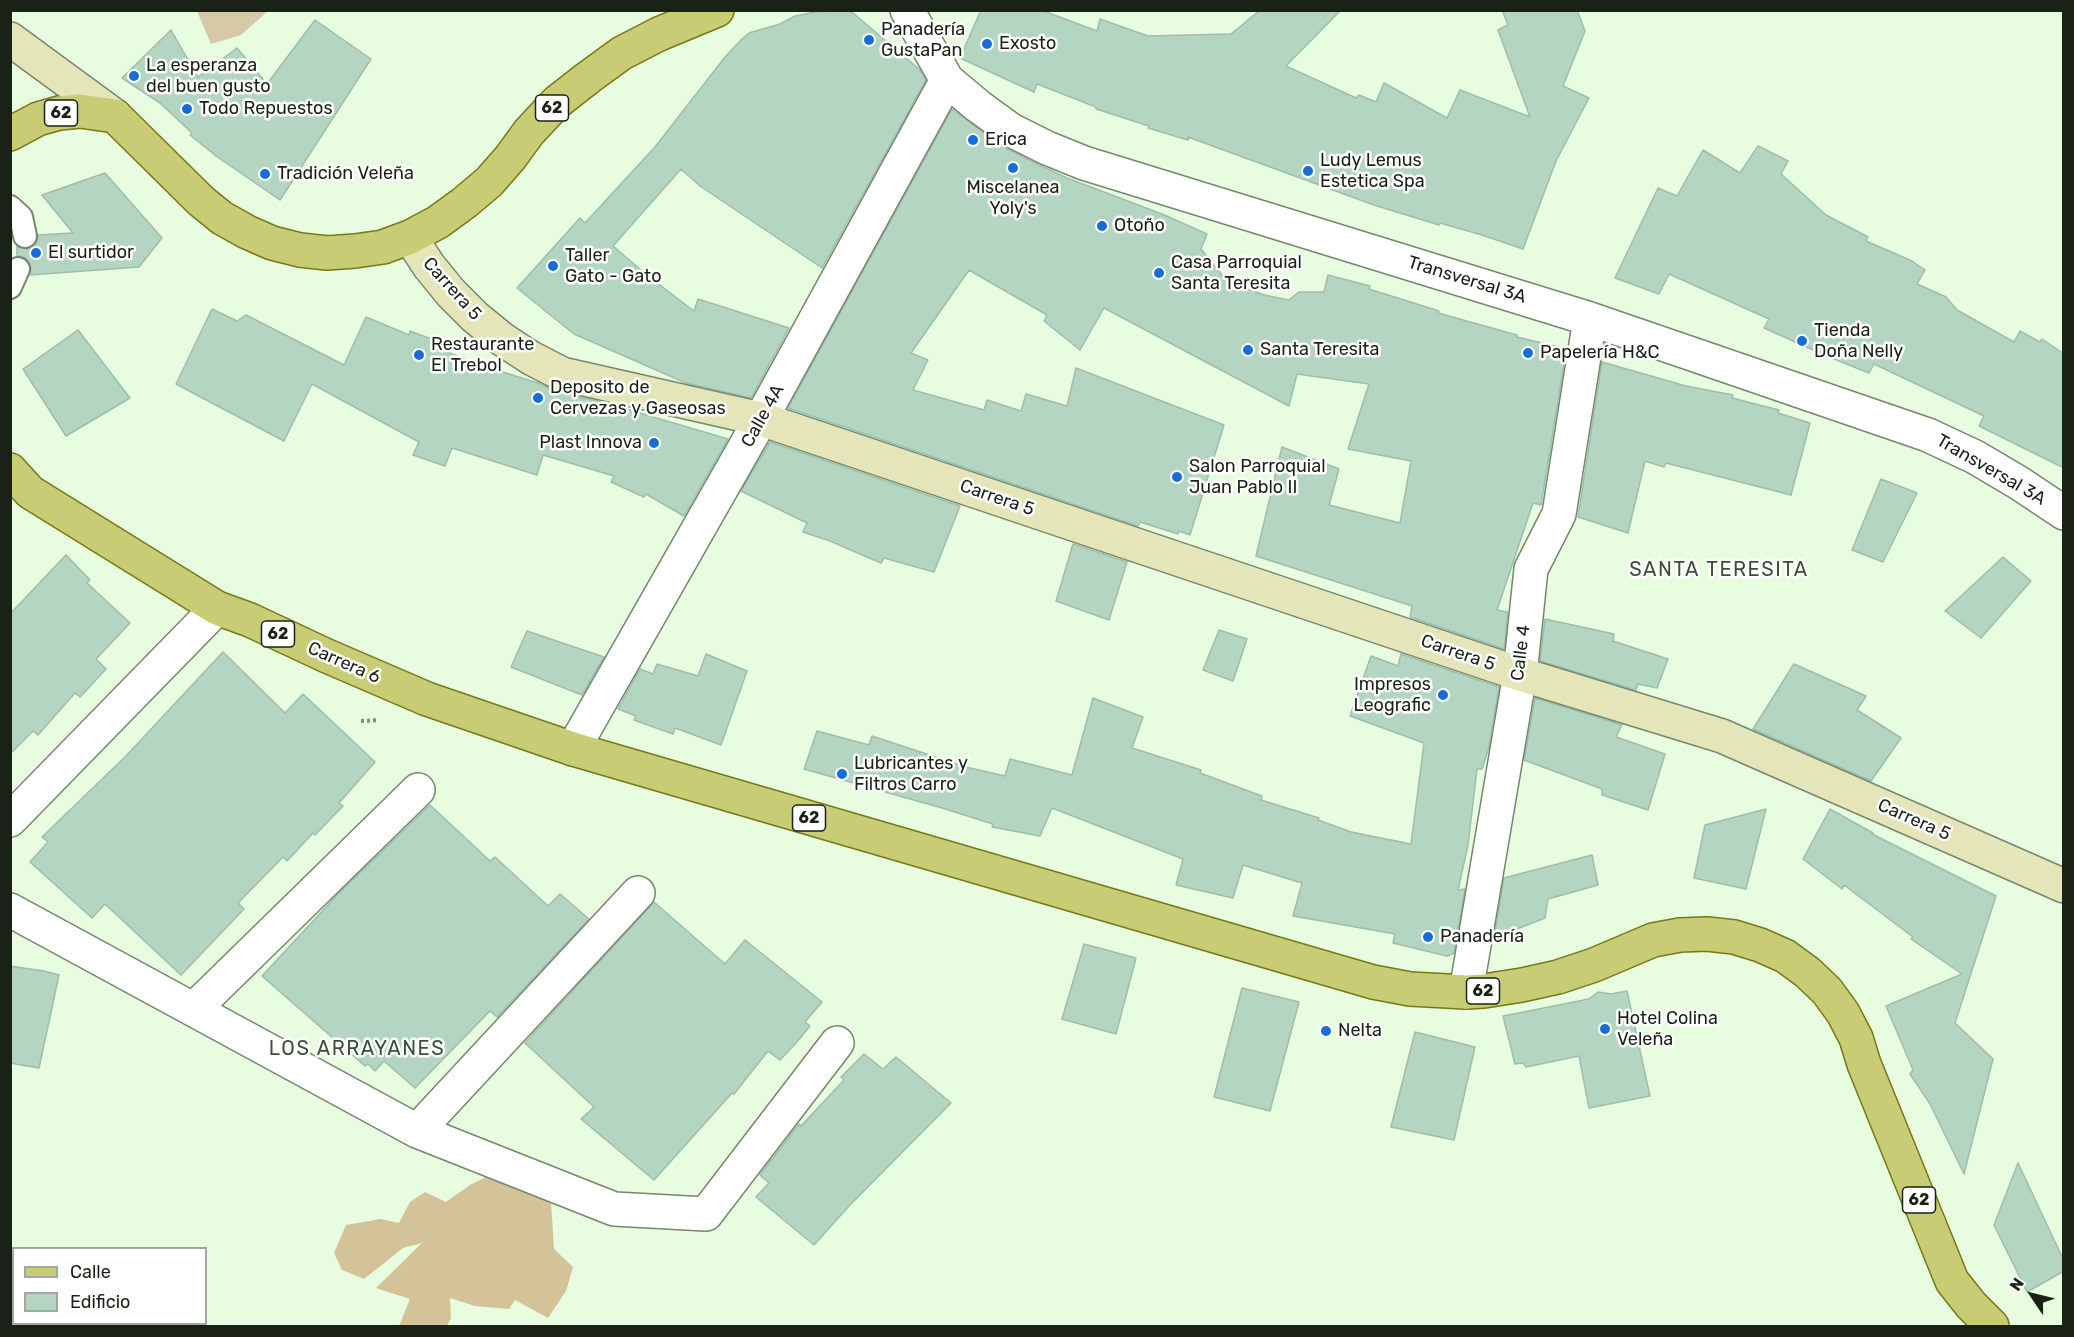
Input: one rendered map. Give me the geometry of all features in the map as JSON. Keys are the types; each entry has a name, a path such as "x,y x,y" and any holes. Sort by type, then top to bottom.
{"main road":[{"name":"62","path":"10,134 38,119 59,113 80,111 115,116 201,201 222,218 247,232 272,243 300,250 327,253 383,247 410,237 456,210 489,182 529,132 558,102 622,53 658,34 717,10"},
{"name":"Carrera 6","path":"10,470 30,492 217,608 250,620 427,699 573,749"},
{"name":"62","path":"573,749 1373,982 1410,989 1466,992 1522,985 1558,977 1594,965 1653,940 1680,935 1707,934 1734,937 1760,945 1785,956 1807,972 1827,991 1843,1013 1856,1038 1864,1064 1952,1281 1992,1326"}],"street":[{"name":"Transversal 3A","path":"907,10 947,80 1011,130 1047,148 1084,163 1590,319 1929,435 2002,472 2064,513"},
{"path":"10,39 115,116"},
{"name":"Calle 4A","path":"573,749 761,419 947,80"},
{"name":"Carrera 5","path":"410,237 429,266 467,309 502,339 562,374 761,419 1520,674 1722,736 2064,886"},
{"name":"Calle 4","path":"1466,992 1520,674 1531,569 1558,514 1590,319"},
{"path":"10,820 217,608"},
{"path":"194,1010 418,790"},
{"path":"417,1131 638,893"},
{"path":"10,910 417,1131 614,1209 706,1214 837,1043"}],"lane":[{"path":"10,207 21,217 25,236"}],"shaded area":[{"path":"197,11 268,11 241,35 211,44"},
{"path":"502,1169 551,1202 554,1249 573,1267 566,1291 548,1318 515,1300 509,1309 475,1306 450,1298 451,1318 447,1326 399,1326 410,1299 376,1288 422,1243 403,1248 364,1279 342,1270 334,1253 346,1225 381,1219 399,1223 410,1202 425,1192 446,1202 470,1185"}],"building":[{"path":"845,10 853,13 919,69 926,80 822,268 700,186 681,169 613,246 694,311 698,299 789,328 751,398 686,383 574,334 517,288 580,218 585,223 655,147 725,57 749,33 780,24 795,16"},
{"path":"981,10 1041,10 1097,31 1100,19 1148,36 1231,34 1260,10 1341,10 1286,66 1356,98 1359,95 1376,102 1384,83 1447,118 1460,90 1530,117 1498,30 1508,25 1502,10 1577,10 1585,31 1563,86 1589,98 1556,161 1523,249 1482,235 1440,223 1439,225 1374,205 1188,137 1188,140 1148,128 1149,126 1096,109 1096,107 1037,84 1034,92 960,58"},
{"path":"315,20 371,59 280,200 216,156 190,135 192,133 160,103 122,78 171,30 198,77 237,48 267,84"},
{"path":"952,109 1000,145 1039,165 1207,234 1201,249 1227,281 1264,295 1289,300 1299,292 1324,292 1328,275 1370,286 1369,289 1439,311 1438,313 1517,335 1517,337 1563,348 1562,351 1566,352 1541,505 1533,503 1497,610 1508,612 1504,649 1410,617 1412,606 1256,556 1282,447 1339,469 1329,505 1400,523 1411,461 1348,449 1369,384 1297,374 1289,406 1104,308 1080,350 1044,321 1047,315 969,270 911,353 928,360 913,390 984,410 987,400 1021,411 1026,394 1067,406 1076,368 1224,425 1190,535 1179,531 1178,534 1140,522 1138,526 788,408"},
{"path":"1758,146 1788,161 1781,174 1826,215 1868,237 1866,241 1912,261 1925,270 1917,284 1946,297 1957,310 2014,342 2020,331 2040,342 2042,339 2064,354 2064,468 1979,426 1984,416 1874,364 1869,373 1764,328 1769,319 1669,274 1659,294 1615,278 1658,188 1677,196 1703,150 1740,173"},
{"path":"105,173 162,238 139,267 30,275 29,262 24,257 17,256 17,246 27,249 34,246 38,241 38,235 73,233 42,195"},
{"path":"212,309 237,321 246,315 344,365 366,317 409,335 410,331 450,346 447,352 558,392 609,404 728,439 684,516 646,494 644,497 611,482 614,476 543,455 537,475 452,448 445,466 413,455 419,442 312,384 284,441 176,384"},
{"path":"78,330 130,398 66,436 23,369"},
{"path":"1602,362 1686,386 1733,395 1732,398 1779,410 1778,413 1810,423 1791,495 1666,463 1664,467 1645,461 1628,533 1578,517"},
{"path":"770,442 960,506 934,572 884,558 881,563 803,532 807,523 741,491"},
{"path":"1881,479 1917,493 1883,562 1852,550"},
{"path":"1073,544 1127,562 1109,620 1056,601"},
{"path":"66,555 90,580 87,583 130,623 96,659 106,669 80,697 75,693 38,735 33,731 10,754 10,614"},
{"path":"2003,557 2031,581 1981,638 1945,611"},
{"path":"1545,619 1614,634 1613,641 1668,659 1657,688 1638,684 1636,690 1540,661"},
{"path":"1219,630 1247,639 1233,681 1203,670"},
{"path":"527,631 604,657 582,695 511,667"},
{"path":"223,652 285,713 303,694 375,762 339,803 343,806 315,835 313,833 287,861 283,857 238,903 244,909 181,975 105,904 92,918 30,862 48,842 42,837 126,756"},
{"path":"706,654 747,671 721,745 675,728 673,734 634,720 636,716 618,709 640,669 653,674 657,664 698,676"},
{"path":"1401,654 1499,687 1489,747 1482,769 1477,769 1468,845 1458,890 1465,889 1454,953 1447,956 1393,943 1395,934 1293,916 1302,883 1243,865 1233,898 1176,885 1183,859 1052,808 1040,836 992,827 993,824 942,808 804,769 817,731 869,745 872,736 966,767 1005,776 1010,759 1072,775 1093,698 1143,717 1132,748 1201,770 1200,773 1262,796 1261,800 1319,818 1318,820 1351,832 1411,844 1424,743 1350,716 1371,656 1398,666"},
{"path":"1794,664 1866,696 1857,710 1901,738 1871,781 1753,729"},
{"path":"1535,698 1622,725 1616,737 1665,754 1648,810 1602,795 1602,789 1524,760"},
{"path":"430,805 490,861 495,857 548,906 560,894 589,919 497,1017 490,1011 415,1088 384,1061 375,1071 368,1064 365,1066 262,976 340,892"},
{"path":"1766,809 1746,889 1694,878 1705,825"},
{"path":"1830,809 1872,834 1996,896 1955,1023 1993,1059 1964,1174 1930,1104 1910,1074 1913,1070 1886,1006 1962,974 1911,939 1913,937 1844,885 1842,889 1803,859"},
{"path":"1592,855 1598,885 1548,899 1545,918 1494,938 1504,878"},
{"path":"654,902 725,964 745,940 822,1002 805,1022 810,1026 780,1060 768,1051 734,1094 732,1093 654,1180 581,1119 594,1107 525,1043"},
{"path":"1084,944 1136,958 1116,1034 1062,1019"},
{"path":"10,966 59,975 39,1068 10,1063"},
{"path":"1242,988 1299,1002 1270,1111 1214,1097"},
{"name":"Hotel Colina Veleña","path":"1627,991 1650,1096 1589,1108 1579,1056 1526,1067 1523,1063 1515,1064 1503,1016 1589,999 1598,992 1611,994"},
{"path":"1415,1032 1475,1047 1454,1140 1391,1127"},
{"path":"864,1054 883,1069 896,1057 951,1103 849,1206 814,1245 756,1197 769,1183 760,1175 799,1124 801,1126 844,1080 841,1077"},
{"path":"2018,1163 2064,1261 2064,1271 2027,1292 1994,1225"}],"place":[{"name":"Panadería GustaPan","path":"869,40"},
{"name":"Exosto","path":"987,44"},
{"name":"La esperanza del buen gusto","path":"134,76"},
{"name":"Todo Repuestos","path":"187,109"},
{"name":"Erica","path":"973,140"},
{"name":"Miscelanea Yoly's","path":"1013,168"},
{"name":"Ludy Lemus Estetica Spa","path":"1308,171"},
{"name":"Tradición Veleña","path":"265,174"},
{"name":"Otoño","path":"1102,226"},
{"name":"El surtidor","path":"36,253"},
{"name":"Taller Gato - Gato","path":"553,266"},
{"name":"Casa Parroquial Santa Teresita","path":"1159,273"},
{"name":"Tienda Doña Nelly","path":"1802,341"},
{"name":"Santa Teresita","path":"1248,350"},
{"name":"Papelería H&C","path":"1528,353"},
{"name":"Restaurante El Trebol","path":"419,355"},
{"name":"Deposito de Cervezas y Gaseosas","path":"538,398"},
{"name":"Plast Innova","path":"654,443"},
{"name":"Salon Parroquial Juan Pablo II","path":"1177,477"},
{"name":"Impresos Leografic","path":"1443,695"},
{"name":"Lubricantes y Filtros Carro","path":"842,774"},
{"name":"Panadería","path":"1428,937"},
{"name":"Hotel Colina Veleña","path":"1605,1029"},
{"name":"Nelta","path":"1326,1031"}],"district":[{"name":"SANTA TERESITA","path":"1719,570"},
{"name":"LOS ARRAYANES","path":"357,1049"}]}
